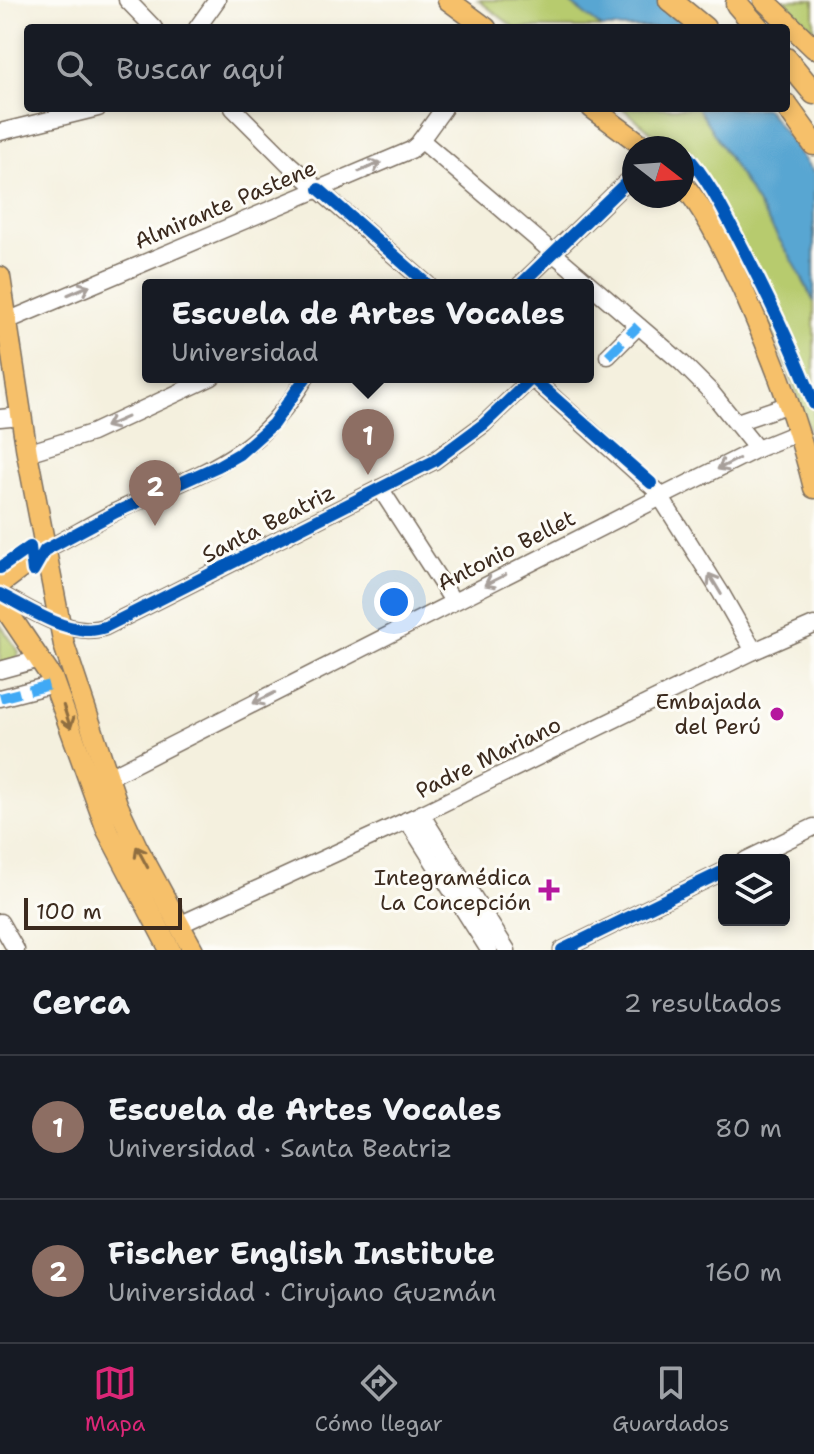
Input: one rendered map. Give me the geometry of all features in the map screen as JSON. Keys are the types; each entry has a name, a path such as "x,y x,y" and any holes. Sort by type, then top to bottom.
{"highway":[{"path":"670,0 699,24"},
{"path":"692,0 716,24"},
{"path":"737,4 754,24"},
{"path":"790,64 814,93"},
{"path":"790,111 814,144"}],"main road":[{"path":"448,0 481,24"},
{"path":"764,0 789,24"},
{"path":"790,25 814,48"},
{"path":"597,112 630,136"},
{"path":"694,201 714,231 767,343 790,404 814,488"},
{"path":"0,277 27,453 59,622 72,672 107,778 131,835 193,950"},
{"path":"0,584 45,550"},
{"path":"0,601 54,684 107,830 170,950"}],"street":[{"path":"127,0 150,24"},
{"path":"200,24 217,0"},
{"path":"0,132 82,112"},
{"path":"237,112 288,163 420,279"},
{"name":"Almirante Pastene","path":"7,321 411,150 441,112"},
{"path":"421,140 583,279"},
{"path":"526,279 622,187"},
{"path":"594,288 695,376 757,449"},
{"path":"608,356 638,326"},
{"path":"27,453 92,433 199,383"},
{"path":"45,550 116,512 239,454 273,424 302,383"},
{"name":"Santa Beatriz","path":"0,594 59,622 87,631 105,627 444,455 484,424 526,383"},
{"path":"537,383 651,483 754,651"},
{"path":"737,422 790,404"},
{"path":"0,418 21,416"},
{"name":"Antonio Bellet","path":"107,778 757,449 799,432"},
{"path":"380,488 453,601"},
{"name":"Padre Mariano","path":"179,925 414,817 754,651 814,625"},
{"path":"0,670 40,659"},
{"path":"0,698 54,684"},
{"path":"414,817 500,948"},
{"path":"758,854 814,827"},
{"path":"562,950 718,874"},
{"path":"0,922 16,950"}],"green space":[{"path":"478,0 660,0 688,24 510,24"},
{"path":"782,0 814,0 814,30"},
{"path":"627,112 769,112 814,175 796,266 814,302 814,442 758,289 725,222 694,175 694,136 656,136"},
{"path":"0,624 19,652 16,660 0,664"}],"water":[{"path":"566,0 660,0 688,24 597,24"},
{"path":"700,112 769,112 812,170 814,302 795,265"}],"marked path":[{"path":"608,356 638,326"},
{"path":"0,698 54,684"}],"cycle path":[{"path":"694,165 732,227 782,328 814,404"},
{"path":"526,279 622,187"},
{"path":"319,189 421,279"},
{"path":"0,568 30,547 33,571 45,550 116,512 239,454 273,424 302,383"},
{"path":"0,594 65,626 92,630 105,627 434,461 484,424 527,383"},
{"path":"538,383 651,483"},
{"path":"562,950 718,874"}],"place":[{"name":"Escuela de Artes Vocales","path":"368,475"},
{"name":"Fischer English Institute","path":"155,526"},
{"name":"Embajada del Perú","path":"777,714"},
{"name":"Integramédica La Concepción","path":"549,890"}]}
